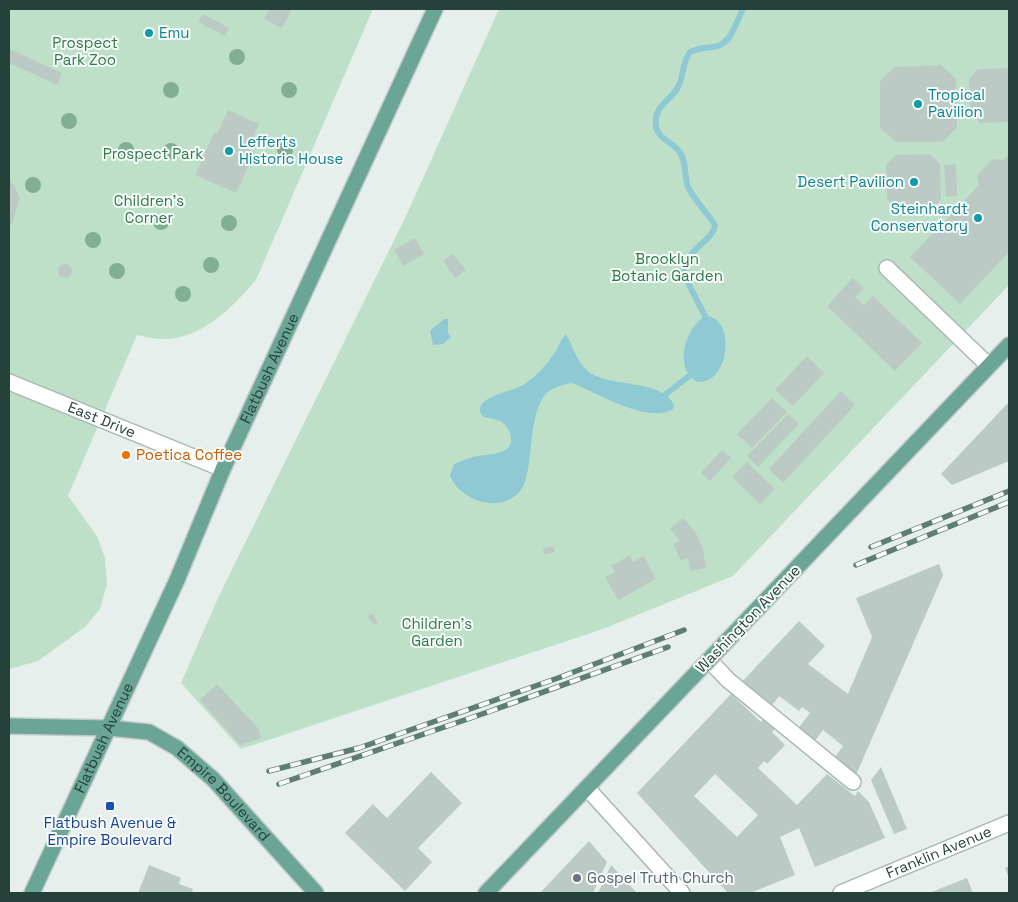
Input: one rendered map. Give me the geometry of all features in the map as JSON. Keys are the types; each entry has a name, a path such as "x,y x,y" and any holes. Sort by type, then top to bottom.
{"main road":[{"name":"Flatbush Avenue","path":"32,893 177,580 223,469 435,9"},
{"name":"Washington Avenue","path":"486,893 1009,346"},
{"name":"Empire Boulevard","path":"9,726 109,728 149,732 177,748 213,779 316,893"}],"street":[{"path":"888,268 989,366"},
{"name":"East Drive","path":"9,382 223,469"},
{"path":"706,662 853,782"},
{"path":"587,788 682,893"},
{"name":"Franklin Avenue","path":"841,893 1009,823"}],"green space":[{"name":"Prospect Park","path":"9,9 373,9 256,280 226,312 202,329 175,338 157,339 137,335 68,496 97,536 105,558 107,584 100,609 85,627 38,661 9,669"},
{"name":"Brooklyn Botanic Garden","path":"499,9 1009,9 1009,285 733,576 603,629 241,749 181,683 218,598 406,216"}],"water":[{"path":"705,316 715,319 722,327 725,337 725,350 723,362 717,373 708,380 697,382 690,376 685,367 684,348 692,329"},
{"path":"444,319 448,319 448,333 451,337 443,344 433,345 430,331"},
{"path":"566,334 578,360 590,373 600,378 648,387 659,391 668,397 674,405 673,409 662,413 650,413 622,405 572,383 555,388 545,395 538,408 533,428 526,478 518,494 504,502 495,503 478,501 467,495 451,479 450,475 454,464 473,457 506,450 510,445 511,439 509,431 504,424 498,420 483,417 480,410 482,405 486,400 518,388 532,378 549,361"}],"building":[{"path":"269,9 292,9 282,28 264,19"},
{"path":"203,14 229,28 225,36 198,22"},
{"path":"9,49 62,73 57,85 9,63"},
{"name":"Tropical Pavilion","path":"941,65 956,79 957,127 943,142 896,142 880,128 880,81 894,67"},
{"path":"1009,68 1009,122 980,123 970,113 969,79 978,69"},
{"name":"Lefferts Historic House","path":"228,110 259,124 248,149 255,152 236,193 195,175 214,133 217,134"},
{"name":"Desert Pavilion","path":"930,154 940,164 941,199 932,209 897,209 887,199 886,165 896,155"},
{"name":"Steinhardt Conservatory","path":"1009,154 1009,252 960,304 910,257 979,185 977,175 993,159 1003,160"},
{"path":"956,164 957,196 946,197 944,165"},
{"path":"9,177 20,197 12,224 9,226"},
{"path":"415,238 424,254 403,266 394,250"},
{"path":"453,254 466,270 455,278 443,261"},
{"path":"65,264 70,266 72,271 70,276 65,278 60,276 58,271 60,266"},
{"path":"853,278 864,288 855,297 864,305 873,296 922,343 895,371 827,306"},
{"path":"807,356 824,373 793,406 775,390"},
{"path":"841,391 855,405 783,483 769,469"},
{"path":"772,398 787,412 752,448 737,434"},
{"path":"1009,402 1009,461 952,485 941,474"},
{"path":"788,414 799,424 758,467 747,456"},
{"path":"722,450 731,458 710,481 701,473"},
{"path":"747,462 775,489 760,504 732,477"},
{"path":"683,518 696,533 703,549 706,568 690,571 688,558 681,561 673,544 680,541 670,528"},
{"path":"553,546 555,552 544,555 543,549"},
{"path":"630,555 633,562 644,556 656,579 618,600 605,577 615,572 611,566"},
{"path":"939,564 943,575 856,775 834,758 843,746 823,730 814,742 797,730 810,713 802,707 799,711 779,696 770,708 739,685 799,621 825,646 808,664 848,694 872,637 856,598"},
{"path":"372,613 378,622 374,625 367,617"},
{"path":"217,684 258,728 262,738 240,745 200,700"},
{"path":"731,694 761,722 764,719 775,729 772,732 785,745 767,764 764,761 758,768 797,805 827,774 855,796 858,791 869,802 885,838 815,867 799,828 780,837 795,875 750,893 728,893 637,793","holes":["715,774 758,815 737,837 694,796"]},
{"path":"881,767 907,829 894,834 871,780"},
{"path":"431,772 462,803 418,848 432,862 405,891 345,833 373,804 387,818"},
{"name":"Gospel Truth Church","path":"589,841 607,862 593,893 540,893"},
{"path":"149,865 181,878 179,884 193,889 192,893 138,893"},
{"path":"611,865 637,893 598,893"},
{"path":"1009,866 1009,878 1005,868"},
{"path":"967,878 973,893 929,893"}],"waterway":[{"path":"705,316 683,273 689,257 710,236 715,225 690,191 681,154 659,134 656,118 659,109 678,87 687,56 690,52 713,47 725,42 729,38 743,9"},
{"path":"666,394 689,376"}],"railway":[{"path":"871,547 1009,491"},
{"path":"856,565 1009,502"},
{"path":"269,771 359,748 558,678 684,630"},
{"path":"279,784 668,647"}],"place":[{"name":"Emu","path":"149,33"},
{"name":"Tropical Pavilion","path":"918,104"},
{"name":"Lefferts Historic House","path":"229,151"},
{"name":"Desert Pavilion","path":"914,182"},
{"name":"Steinhardt Conservatory","path":"978,218"},
{"name":"Poetica Coffee","path":"126,455"},
{"name":"Flatbush Avenue & Empire Boulevard","path":"110,806"},
{"name":"Gospel Truth Church","path":"577,878"}],"park label":[{"name":"Prospect Park Zoo","path":"85,52"},
{"name":"Children's Corner","path":"149,210"},
{"name":"Children's Garden","path":"437,632"}]}
